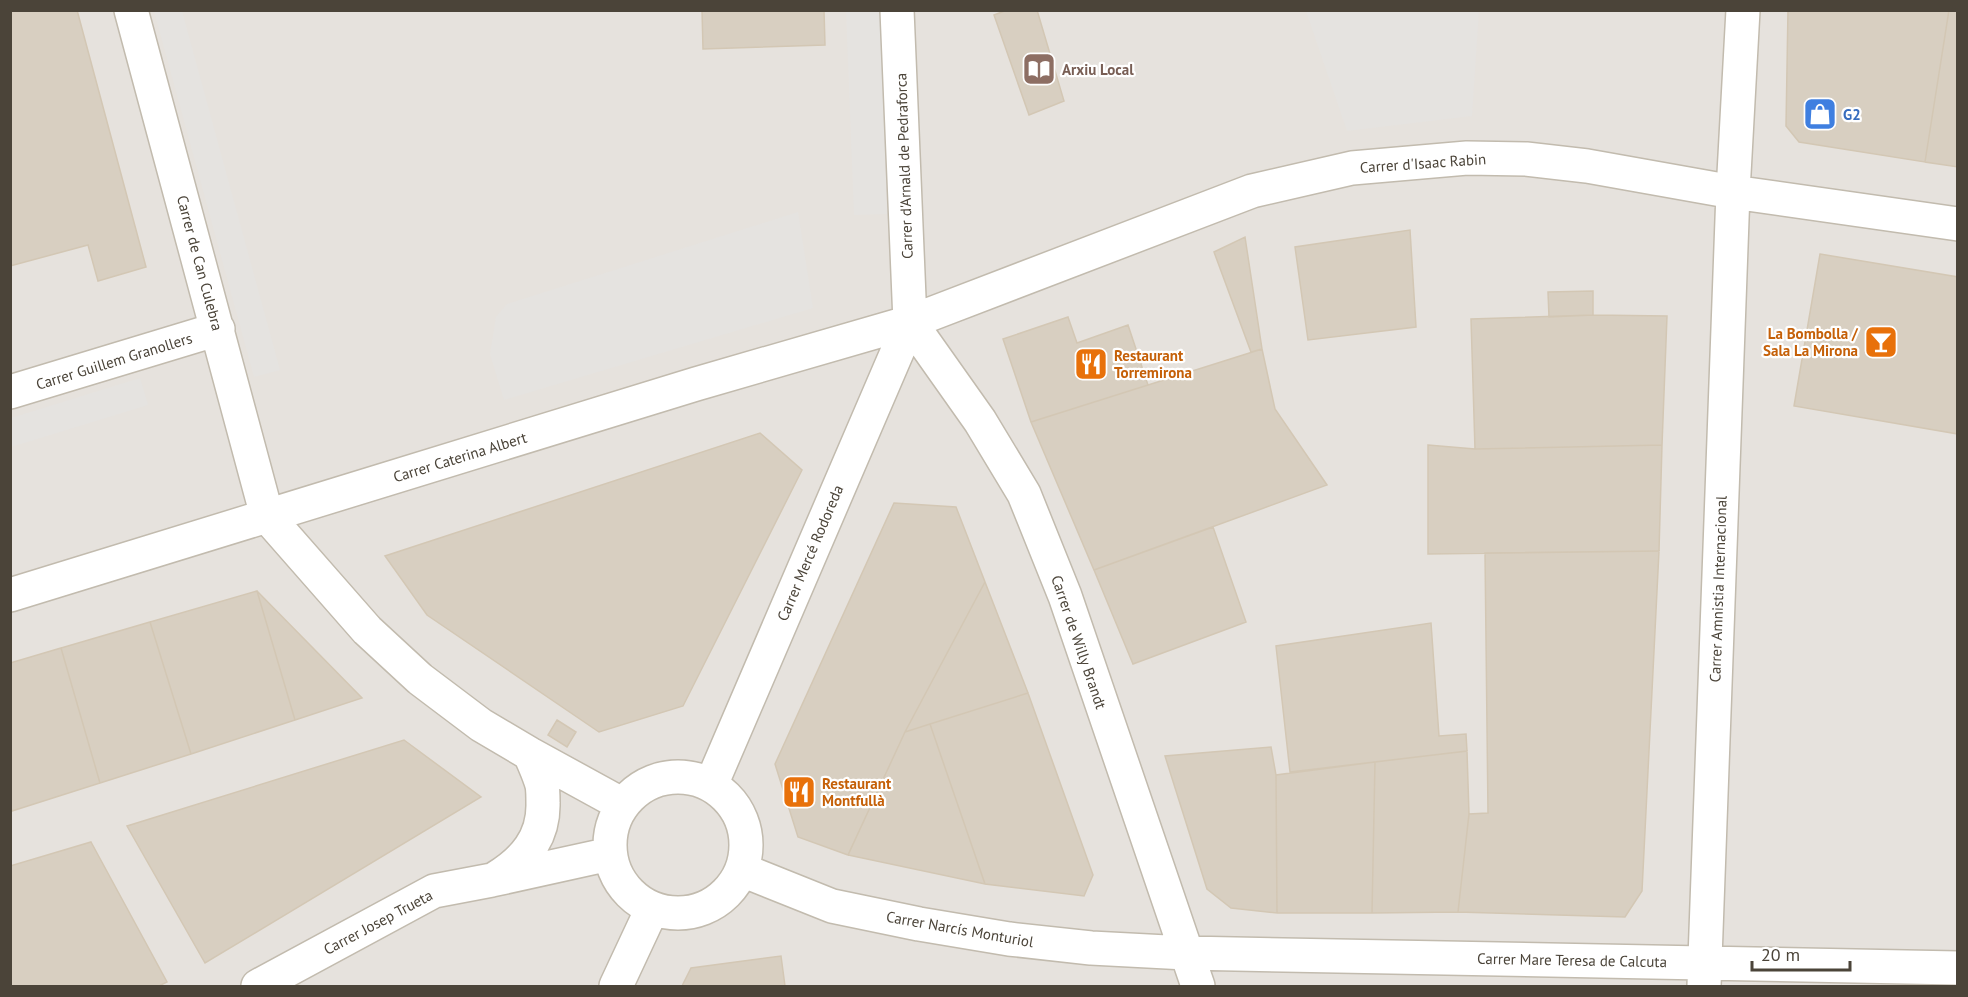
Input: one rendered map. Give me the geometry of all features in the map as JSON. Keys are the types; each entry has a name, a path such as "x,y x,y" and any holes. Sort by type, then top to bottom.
{"street":[{"name":"Carrer de Can Culebra","path":"132,10 267,516"},
{"name":"Carrer d'Arnald de Pedraforca","path":"897,10 910,322"},
{"name":"Carrer Amnistia Internacional","path":"1705,974 1733,192 1743,10"},
{"name":"Carrer d'Isaac Rabin","path":"910,322 1252,191 1352,168 1467,158 1526,159 1587,166 1733,192 1958,224"},
{"name":"Carrer Caterina Albert","path":"10,595 696,384 910,322"},
{"name":"Carrer Mercé Rodoreda","path":"711,785 910,322"},
{"name":"Carrer de Willy Brandt","path":"910,322 980,421 1024,495 1065,596 1198,987"},
{"name":"Carrer Guillem Granollers","path":"10,393 218,329"},
{"path":"267,516 367,630 420,679 481,725 623,805"},
{"path":"492,880 508,871 524,856 537,838 543,813 542,786 530,754"},
{"path":"684,777 711,785 724,794 735,807 742,821 746,837 746,854 742,870 731,888 715,903 695,912 673,914 652,909 628,892 619,881 610,854 612,828 623,805 632,794 657,780 684,777"},
{"name":"Carrer Josep Trueta","path":"258,987 434,891 610,854"},
{"name":"Carrer Narcís Monturiol","path":"742,870 832,906 919,924 1009,939 1079,947 1186,953"},
{"path":"616,987 652,909"},
{"name":"Carrer Mare Teresa de Calcuta","path":"1186,953 1705,974 1958,968"}],"shaded area":[{"path":"11,11 1957,11 1957,986 11,986"},
{"path":"154,11 182,11 280,370 254,377"},
{"path":"846,11 880,11 887,214 854,215"},
{"path":"1306,11 1479,11 1472,116 1347,131"},
{"path":"798,212 813,308 504,400 490,354 496,317 507,304"},
{"path":"140,378 148,405 11,447 11,418"}],"building":[{"path":"10,10 77,10 146,267 98,281 88,245 10,266"},
{"path":"702,10 824,10 825,45 703,49"},
{"path":"1007,10 1037,10 1064,101 1029,115 994,15"},
{"path":"1788,10 1949,10 1925,162 1799,142 1786,126"},
{"path":"1949,10 1958,10 1958,167 1925,162"},
{"path":"1410,230 1416,327 1308,340 1295,247"},
{"path":"1245,237 1262,349 1251,352 1214,252"},
{"name":"La Bombolla / Sala La Mirona","path":"1820,254 1958,277 1958,434 1794,406"},
{"path":"1593,291 1593,315 1549,317 1548,292"},
{"path":"1593,315 1667,316 1662,445 1475,449 1471,319"},
{"path":"1068,317 1077,343 1128,325 1148,385 1031,422 1003,339"},
{"path":"1262,349 1275,409 1327,485 1094,570 1031,422"},
{"path":"760,433 802,470 683,706 599,732 427,615 385,556"},
{"path":"1428,445 1475,449 1662,445 1659,551 1428,554"},
{"path":"894,503 956,507 985,582 905,732 848,855 798,837 775,764"},
{"path":"1213,527 1246,622 1133,664 1094,570"},
{"path":"1659,551 1642,891 1625,917 1458,912 1469,814 1488,813 1485,553"},
{"path":"985,582 1028,693 905,732"},
{"path":"257,591 295,720 191,754 150,622"},
{"path":"257,591 362,698 295,720"},
{"path":"150,622 191,754 100,783 61,648"},
{"path":"1431,623 1439,736 1466,734 1467,751 1290,772 1276,646"},
{"path":"61,648 100,783 12,811 10,805 10,663"},
{"path":"1028,693 1093,875 1084,896 985,884 930,724"},
{"path":"557,720 576,732 567,747 548,735"},
{"path":"930,724 985,884 848,855 905,732"},
{"path":"404,740 481,797 205,963 127,826"},
{"path":"1271,747 1276,775 1277,913 1231,908 1207,889 1165,756"},
{"path":"1467,751 1469,814 1458,912 1372,913 1375,762"},
{"path":"1375,762 1372,913 1277,913 1276,775"},
{"path":"91,842 167,982 159,986 10,986 10,866"},
{"path":"781,956 785,986 682,986 691,968"}],"place":[{"name":"Arxiu Local","path":"1039,69"},
{"name":"G2","path":"1820,114"},
{"name":"La Bombolla / Sala La Mirona","path":"1881,342"},
{"name":"Restaurant Torremirona","path":"1091,364"},
{"name":"Restaurant Montfullà","path":"799,792"}]}
